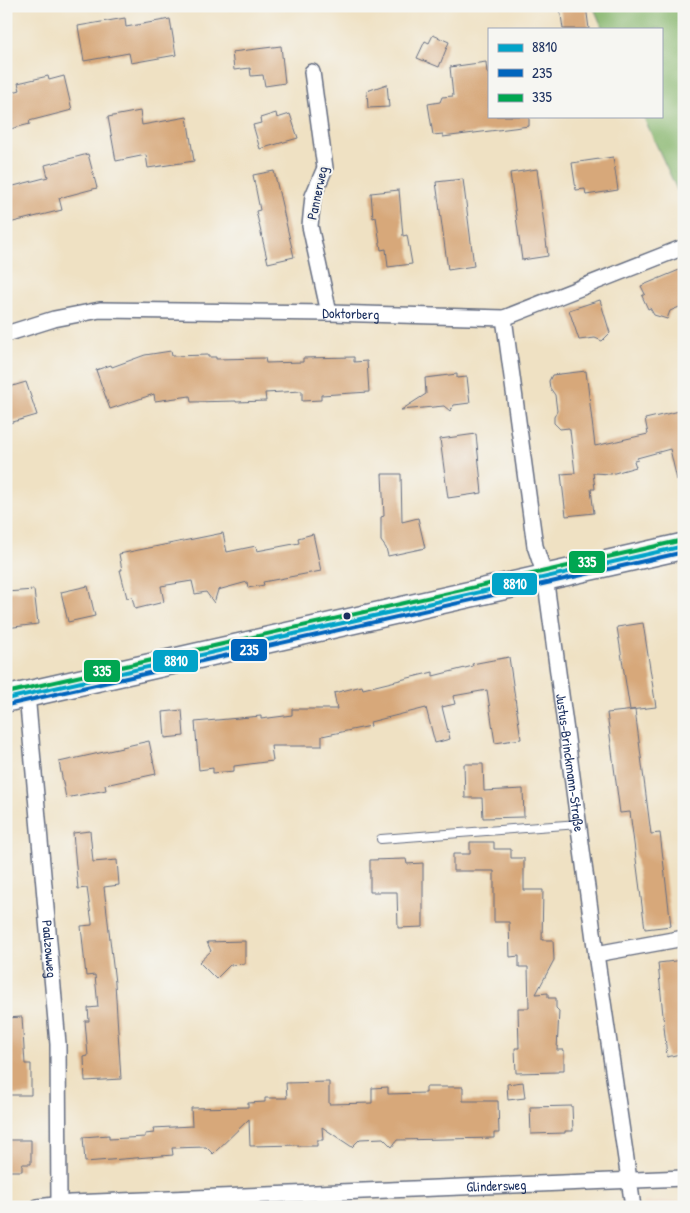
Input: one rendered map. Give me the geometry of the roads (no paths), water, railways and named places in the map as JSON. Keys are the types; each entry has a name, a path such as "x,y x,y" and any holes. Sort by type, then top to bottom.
{"main road":[{"path":"17,697 684,546"}],"street":[{"name":"Pannerweg","path":"312,72 325,168 313,196 310,226 329,313"},
{"name":"Doktorberg","path":"6,334 54,319 100,310 329,313 504,318 684,247"},
{"name":"Justus-Brinckmann-Straße","path":"504,318 535,546 545,576 596,954 633,1207"},
{"name":"Paalzowweg","path":"17,697 58,1044 67,1205"},
{"path":"596,954 634,949 684,938"},
{"name":"Glindersweg","path":"38,1207 684,1178"}],"lane":[{"path":"381,840 578,824"}]}
